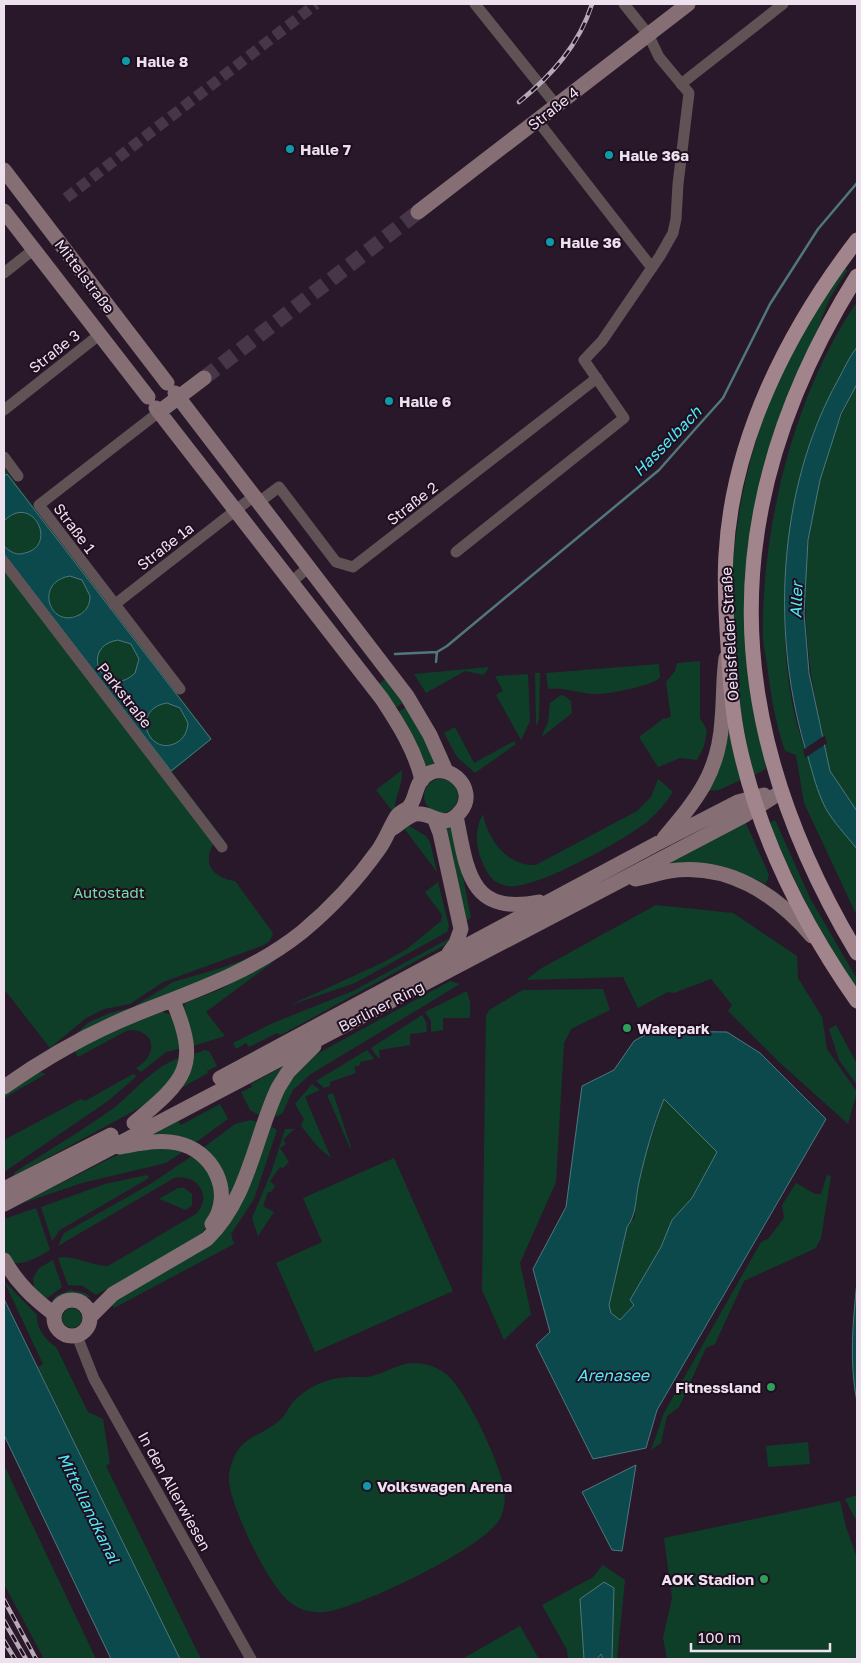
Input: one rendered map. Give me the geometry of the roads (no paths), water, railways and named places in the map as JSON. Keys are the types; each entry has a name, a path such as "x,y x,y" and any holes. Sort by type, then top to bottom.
{"main road":[{"name":"Straße 4","path":"418,212 688,4"},
{"name":"Mittelstraße","path":"4,170 256,499 332,595 407,696 430,735 446,771"},
{"name":"Mittelstraße","path":"4,212 395,718 418,761 422,780"},
{"name":"Oebisfelder Straße","path":"857,240 833,272 802,321 770,385 751,435 740,473 726,554 728,647 732,706 739,744 756,802 788,884 823,949 857,1000"},
{"name":"Oebisfelder Straße","path":"857,276 816,347 797,389 770,463 755,547 752,619 756,682 763,725 781,792 806,856 857,953"},
{"path":"154,406 173,391 204,378"},
{"path":"328,632 348,617"},
{"path":"658,843 700,794 717,756 722,720 722,683 728,647"},
{"path":"4,1087 88,1036 216,984 276,952 300,934 352,884 381,847 397,817 410,806 422,780 428,774 446,771 455,775 463,782 466,792 466,803 456,816 446,821 415,814 392,828"},
{"path":"756,802 781,792"},
{"path":"416,795 418,806 430,818 440,833 461,929 456,943 449,953"},
{"name":"Berliner Ring","path":"4,1190 134,1123 658,843 756,802"},
{"name":"Berliner Ring","path":"4,1204 614,884 756,802"},
{"path":"456,816 468,871 483,894 499,904 510,905 553,899"},
{"path":"614,884 670,871 717,872 748,883 766,892 797,919 823,949"},
{"path":"134,1123 175,1086 185,1063 187,1041 173,1001"},
{"path":"113,1294 90,1317 87,1328 77,1336 67,1336 58,1330 54,1321 54,1314 59,1305 73,1300 82,1303 113,1294 207,1239 234,1205 249,1172 264,1120 278,1088 288,1072 326,1034"},
{"path":"104,1150 166,1141 194,1149 210,1164 217,1175 222,1196 214,1221 204,1235 185,1252"},
{"path":"4,1260 14,1278 29,1295 54,1314"},
{"path":"82,1303 90,1317"}],"street":[{"path":"474,4 556,106"},
{"path":"456,552 624,418 584,360 602,341 652,268 673,233 689,94 658,57 648,34 624,4"},
{"path":"681,84 783,4"},
{"path":"537,120 652,268"},
{"path":"4,273 33,250"},
{"name":"Straße 3","path":"4,410 99,335"},
{"name":"Straße 2","path":"256,499 279,487 336,562 354,567 597,378"},
{"name":"Straße 1","path":"154,406 39,505 180,689"},
{"path":"4,457 18,476"},
{"name":"Straße 1a","path":"114,604 235,510 256,499"},
{"name":"Parkstraße","path":"4,562 222,847"},
{"path":"290,583 310,567"},
{"name":"In den Allerwiesen","path":"77,1336 94,1379 251,1659"}],"water":[{"name":"Aller","path":"857,347 857,384 841,414 820,480 808,540 804,613 809,673 830,771 857,811 857,849 828,813 815,782 796,711 788,664 785,615 786,565 792,516 802,468 818,423 845,367"},
{"path":"7,474 211,739 171,771 4,554 4,546 16,554 25,553 35,548 40,541 41,532 38,523 32,516 24,513 14,514 4,521 4,476","holes":["70,576 82,580 90,596 86,609 79,615 69,618 60,616 54,611 49,595 52,587 59,580","118,640 131,644 139,659 135,673 124,680 114,681 106,677 100,670 97,661 99,652 106,645","167,703 180,708 188,723 182,739 166,746 158,744 151,738 146,722 149,714 156,707"]},
{"name":"Arenasee","path":"652,1031 727,1032 760,1053 826,1119 657,1410 646,1448 593,1459 536,1345 550,1332 533,1269 566,1207 582,1086 614,1070 634,1041","holes":["664,1099 717,1152 692,1198 672,1220 661,1247 630,1300 634,1305 620,1320 611,1313 609,1305 627,1227 634,1212 647,1151"]},
{"path":"857,1281 857,1402 852,1357"},
{"name":"Mittellandkanal","path":"4,1299 180,1659 111,1659 4,1435"},
{"path":"636,1465 622,1551 612,1550 582,1492"},
{"path":"604,1582 614,1588 612,1659 603,1659 601,1654 597,1659 584,1659 580,1599"}],"waterway":[{"name":"Hasselbach","path":"436,662 437,652 447,646 659,470 723,398 770,304 818,229 857,183"},
{"path":"395,654 437,652"}],"tunnel":[{"path":"66,198 316,4"},
{"path":"204,378 418,212"}],"railway":[{"path":"519,102 553,70 572,46 580,33 592,4"},
{"path":"4,1600 36,1659"},
{"path":"4,1621 26,1659"},
{"path":"4,1641 15,1659"}],"place":[{"name":"Halle 8","path":"126,61"},
{"name":"Halle 7","path":"290,149"},
{"name":"Halle 36a","path":"609,155"},
{"name":"Halle 36","path":"550,242"},
{"name":"Halle 6","path":"389,401"},
{"name":"Wakepark","path":"627,1028"},
{"name":"Fitnessland","path":"771,1387"},
{"name":"Volkswagen Arena","path":"367,1486"},
{"name":"AOK Stadion","path":"764,1579"}],"park label":[{"name":"Autostadt","path":"109,892"}]}
